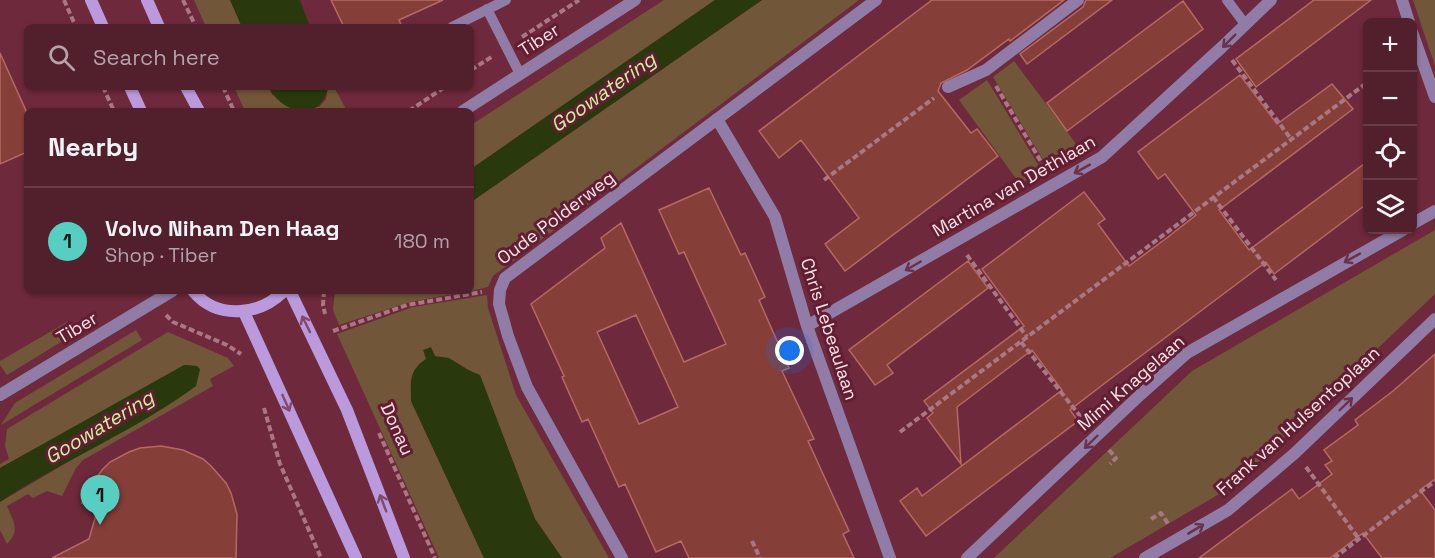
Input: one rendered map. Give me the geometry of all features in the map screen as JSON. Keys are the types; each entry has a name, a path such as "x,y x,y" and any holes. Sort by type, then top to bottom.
{"main road":[{"path":"91,0 102,24"},
{"path":"147,0 158,24"},
{"path":"131,90 140,108"},
{"path":"188,90 196,108"},
{"path":"197,294 211,305 227,311 244,312 261,308 281,294"},
{"path":"291,294 347,410 404,558"},
{"path":"244,312 356,558"}],"street":[{"name":"Tiber","path":"468,108 635,0"},
{"name":"Oude Polderweg","path":"622,558 527,387 499,304 505,278 876,0"},
{"path":"948,87 986,70 1078,0"},
{"name":"Martina van Dethlaan","path":"807,326 1102,158 1271,0"},
{"path":"1402,0 1408,18"},
{"path":"1417,44 1435,97"},
{"name":"Chris Lebeaulaan","path":"717,119 775,217 807,326 890,558"},
{"path":"1417,222 1435,211"},
{"name":"Mimi Knagelaan","path":"967,558 1187,353 1396,234"},
{"name":"Tiber","path":"0,395 167,294"},
{"name":"Frank van Hulsentoplaan","path":"1145,558 1228,510 1295,453 1435,319"}],"lane":[{"path":"458,24 506,0"},
{"path":"1227,0 1245,24"},
{"path":"487,9 520,74"}],"path":[{"path":"64,0 75,24"},
{"path":"183,0 195,24"},
{"path":"474,68 579,0"},
{"path":"1222,47 1291,139"},
{"path":"986,70 1055,184"},
{"path":"900,432 1363,86"},
{"path":"824,180 948,87"},
{"path":"104,90 113,108"},
{"path":"224,90 233,108"},
{"path":"414,108 440,90"},
{"path":"1214,197 1287,295"},
{"path":"957,241 1027,337"},
{"path":"474,293 488,291 500,295"},
{"path":"306,324 325,316 324,294"},
{"path":"333,331 407,305 471,294"},
{"path":"157,300 171,321 227,345 244,359"},
{"path":"329,324 337,342"},
{"path":"1021,342 1096,436"},
{"path":"240,354 260,345"},
{"path":"262,401 280,464 321,558"},
{"name":"Donau","path":"376,427 435,558"},
{"path":"1295,453 1359,539"},
{"path":"1334,558 1435,481"},
{"path":"752,541 760,558"}],"shaded area":[{"path":"194,0 230,0 241,24 205,24"},
{"path":"664,0 715,0 474,167 474,123"},
{"path":"762,0 859,0 493,276 488,287 474,290 474,200"},
{"path":"1413,0 1435,0 1435,66"},
{"path":"1014,61 1080,149 1048,168 993,77"},
{"path":"987,80 1042,171 1020,184 959,100"},
{"path":"235,90 270,90 272,95 319,107 326,99 328,90 336,90 345,108 244,108"},
{"path":"1435,230 1435,294 1233,486 1110,558 994,558 1192,371"},
{"path":"335,294 454,294 410,302 339,325 333,310"},
{"path":"487,295 488,308 516,395 609,558 562,558 535,519 480,376 451,360 437,358 428,359 419,364 411,401 484,558 439,558 337,334 413,307"},
{"path":"67,322 74,334 7,375 0,361"},
{"path":"136,330 142,340 1,425 15,403"},
{"path":"168,332 228,358 234,366 210,379 213,386 83,460 76,468 62,496 47,491 33,498 28,494 7,506 15,530 7,544 0,530 0,502 192,389 199,374 196,367 188,365 0,468 0,464 9,459 5,446 7,429"}],"water":[{"path":"230,0 300,0 309,24 241,24"},
{"name":"Goowatering","path":"715,0 762,0 474,200 474,167"},
{"path":"271,90 327,90 324,98 314,108 291,108"},
{"path":"431,347 435,356 449,358 480,375 535,519 562,558 484,558 411,401 413,373 426,359 423,350"},
{"name":"Goowatering","path":"184,365 197,366 200,369 196,386 148,417 0,502 0,468"}],"building":[{"path":"331,0 443,0 399,20 401,24 343,24"},
{"path":"932,0 1064,0 1010,41 1009,39 967,70 941,83 938,91 971,133 977,129 998,156 845,271 825,244 859,218 801,140 779,158 759,131"},
{"path":"1086,0 1112,0 1027,64 1020,54 1083,7"},
{"path":"1314,0 1371,0 1256,87 1236,59"},
{"path":"1183,1 1203,29 1067,131 1047,103"},
{"path":"0,53 25,108 24,153 0,164"},
{"path":"1240,75 1277,124 1332,84 1353,109 1219,210 1249,250 1363,165 1363,207 1274,274 1266,262 1109,380 1070,410 1078,421 926,536 900,501 917,488 922,496 1062,390 1032,350 957,407 961,464 927,418 933,413 924,401 1024,326 982,269 1084,192 1105,219 1098,224 1129,266 1196,215 1165,174 1158,179 1138,152"},
{"path":"709,188 741,255 745,253 765,297 759,300 789,368 782,371 814,439 808,441 849,531 843,534 854,558 689,558 681,541 656,552 625,484 619,487 588,419 582,422 531,304 605,248 601,238 621,223 684,362 726,344 684,252 679,254 659,210","holes":["636,315 678,407 639,424 597,332"]},
{"path":"968,261 988,288 887,365 893,373 875,385 849,350"},
{"path":"1435,354 1435,479 1420,490 1435,510 1435,558 1382,558 1363,533 1330,558 1199,558 1292,489 1299,499 1332,474 1325,465 1332,461 1324,450 1358,425 1355,420 1393,391"},
{"path":"161,446 183,450 203,459 226,483 237,514 236,558 52,558 89,539 98,508 82,503 102,470 110,462 129,452 140,448"}],"place":[{"name":"Volvo Niham Den Haag","path":"100,525"}]}
